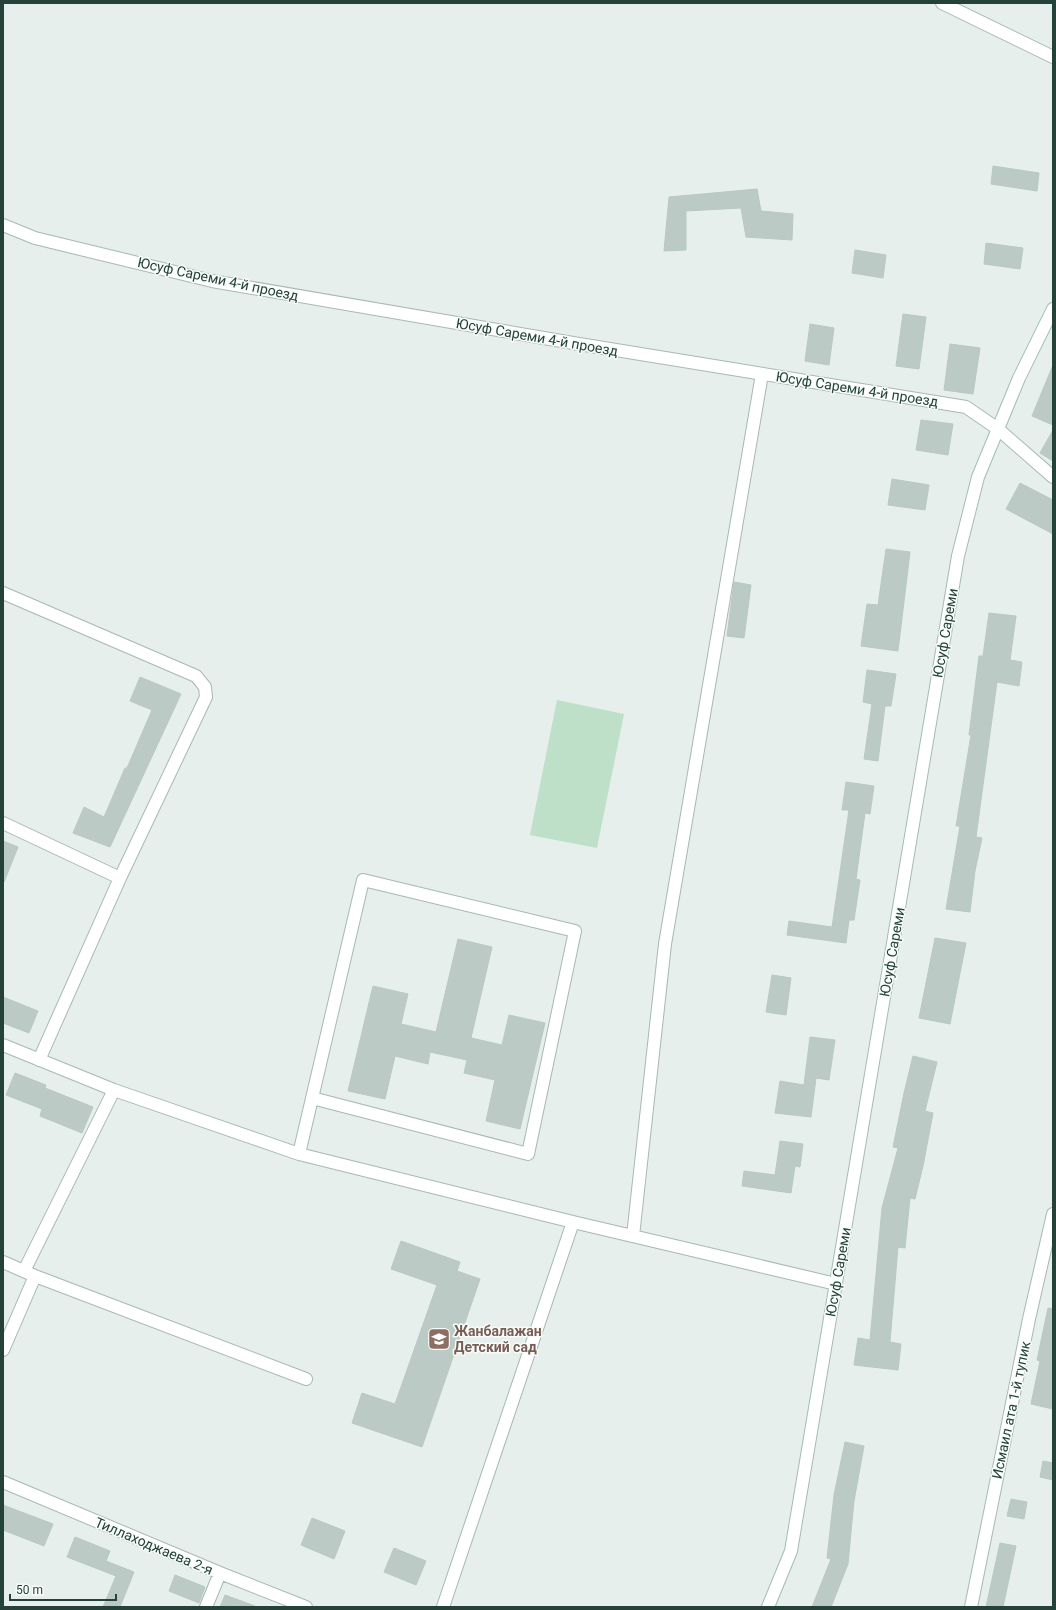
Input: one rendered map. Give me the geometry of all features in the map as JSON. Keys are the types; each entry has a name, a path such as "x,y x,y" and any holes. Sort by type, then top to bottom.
{"street":[{"path":"942,3 1053,57"},
{"name":"Юсуф Сареми 4-й проезд","path":"3,225 35,238 212,281 565,342 966,407 998,429 1053,477"},
{"name":"Юсуф Сареми","path":"768,1607 791,1551 958,556 978,477 1019,378 1053,309"},
{"path":"633,1236 665,944 762,374"},
{"path":"3,593 196,676 205,687 206,697 120,878 39,1060"},
{"path":"3,824 120,878"},
{"path":"299,1154 312,1098 363,880 575,931 528,1154 312,1098"},
{"path":"3,1045 114,1090 299,1154 574,1222 836,1284"},
{"path":"3,1350 29,1274 114,1090"},
{"name":"Исмаил ата 1-й тупик","path":"971,1607 1029,1319 1053,1214"},
{"path":"443,1607 574,1222"},
{"path":"3,1262 29,1274 306,1379"},
{"name":"Тиллаходжаева 2-я","path":"3,1482 220,1573 306,1607"},
{"path":"206,1607 220,1573"}],"green space":[{"path":"557,700 624,714 597,848 530,835"}],"building":[{"path":"993,166 1039,173 1037,191 991,184"},
{"path":"757,189 761,211 793,214 792,240 746,237 741,208 686,211 686,250 664,251 669,197"},
{"path":"986,243 1023,248 1020,269 984,264"},
{"path":"855,250 886,255 883,278 852,273"},
{"path":"903,314 926,317 919,369 896,366"},
{"path":"810,324 834,328 829,365 805,361"},
{"path":"950,344 980,348 973,394 944,390"},
{"path":"1053,365 1053,425 1032,416"},
{"path":"921,420 953,424 948,455 916,450"},
{"path":"1053,430 1053,461 1040,453"},
{"path":"892,479 929,485 925,510 888,505"},
{"path":"1020,483 1053,500 1053,534 1006,509"},
{"path":"886,549 910,552 898,651 861,646 867,604 878,605"},
{"path":"734,582 751,585 744,638 727,636"},
{"path":"989,613 1016,616 1010,660 1022,662 1019,686 997,682 976,837 982,838 975,871 970,912 946,909 960,826 956,826 971,735 969,735 979,656 983,656"},
{"path":"867,670 896,674 891,706 885,706 878,761 864,759 872,704 863,702"},
{"path":"140,677 181,694 110,847 73,833 84,807 104,817 152,710 130,701"},
{"path":"846,782 874,786 870,814 865,813 856,879 860,880 854,920 849,920 846,943 787,935 789,921 832,927 849,810 842,810"},
{"path":"3,841 18,847 4,882 3,882"},
{"path":"935,938 966,943 950,1024 919,1018"},
{"path":"458,939 492,947 471,1038 502,1045 509,1015 545,1023 520,1129 486,1121 495,1080 464,1073 467,1060 430,1052 428,1064 395,1056 385,1099 348,1091 373,986 408,994 401,1024 436,1032"},
{"path":"772,975 791,978 786,1015 766,1012"},
{"path":"3,997 38,1011 29,1033 3,1023"},
{"path":"810,1037 835,1040 829,1080 816,1078 811,1117 775,1113 780,1081 804,1085"},
{"path":"913,1056 937,1062 925,1111 933,1113 923,1166 915,1199 910,1198 905,1248 898,1247 890,1342 901,1344 898,1370 854,1365 858,1338 870,1340 882,1208 898,1148 893,1147"},
{"path":"15,1073 46,1085 45,1088 93,1107 82,1133 40,1116 42,1109 6,1095"},
{"path":"780,1141 803,1144 800,1167 795,1166 791,1193 742,1186 744,1171 775,1175"},
{"name":"Жанбалажан Детский сад","path":"401,1241 460,1262 457,1271 480,1279 422,1447 352,1423 362,1393 395,1404 437,1285 391,1269"},
{"path":"1048,1308 1053,1309 1053,1409 1031,1404 1040,1361 1037,1360"},
{"path":"845,1442 864,1446 854,1501 848,1564 831,1607 812,1607 831,1559 827,1558 834,1495"},
{"path":"1043,1461 1053,1463 1053,1480 1040,1477"},
{"path":"1011,1499 1027,1502 1024,1519 1007,1516"},
{"path":"3,1505 53,1524 44,1546 3,1530"},
{"path":"312,1518 345,1531 334,1559 301,1545"},
{"path":"75,1537 110,1551 106,1561 134,1572 120,1607 103,1607 116,1576 67,1557"},
{"path":"1000,1543 1016,1546 1003,1607 986,1607"},
{"path":"394,1548 426,1561 416,1585 384,1572"},
{"path":"175,1575 205,1587 199,1603 169,1591"},
{"path":"225,1595 255,1606 255,1607 220,1607"}],"place":[{"name":"Жанбалажан Детский сад","path":"439,1339"}]}
